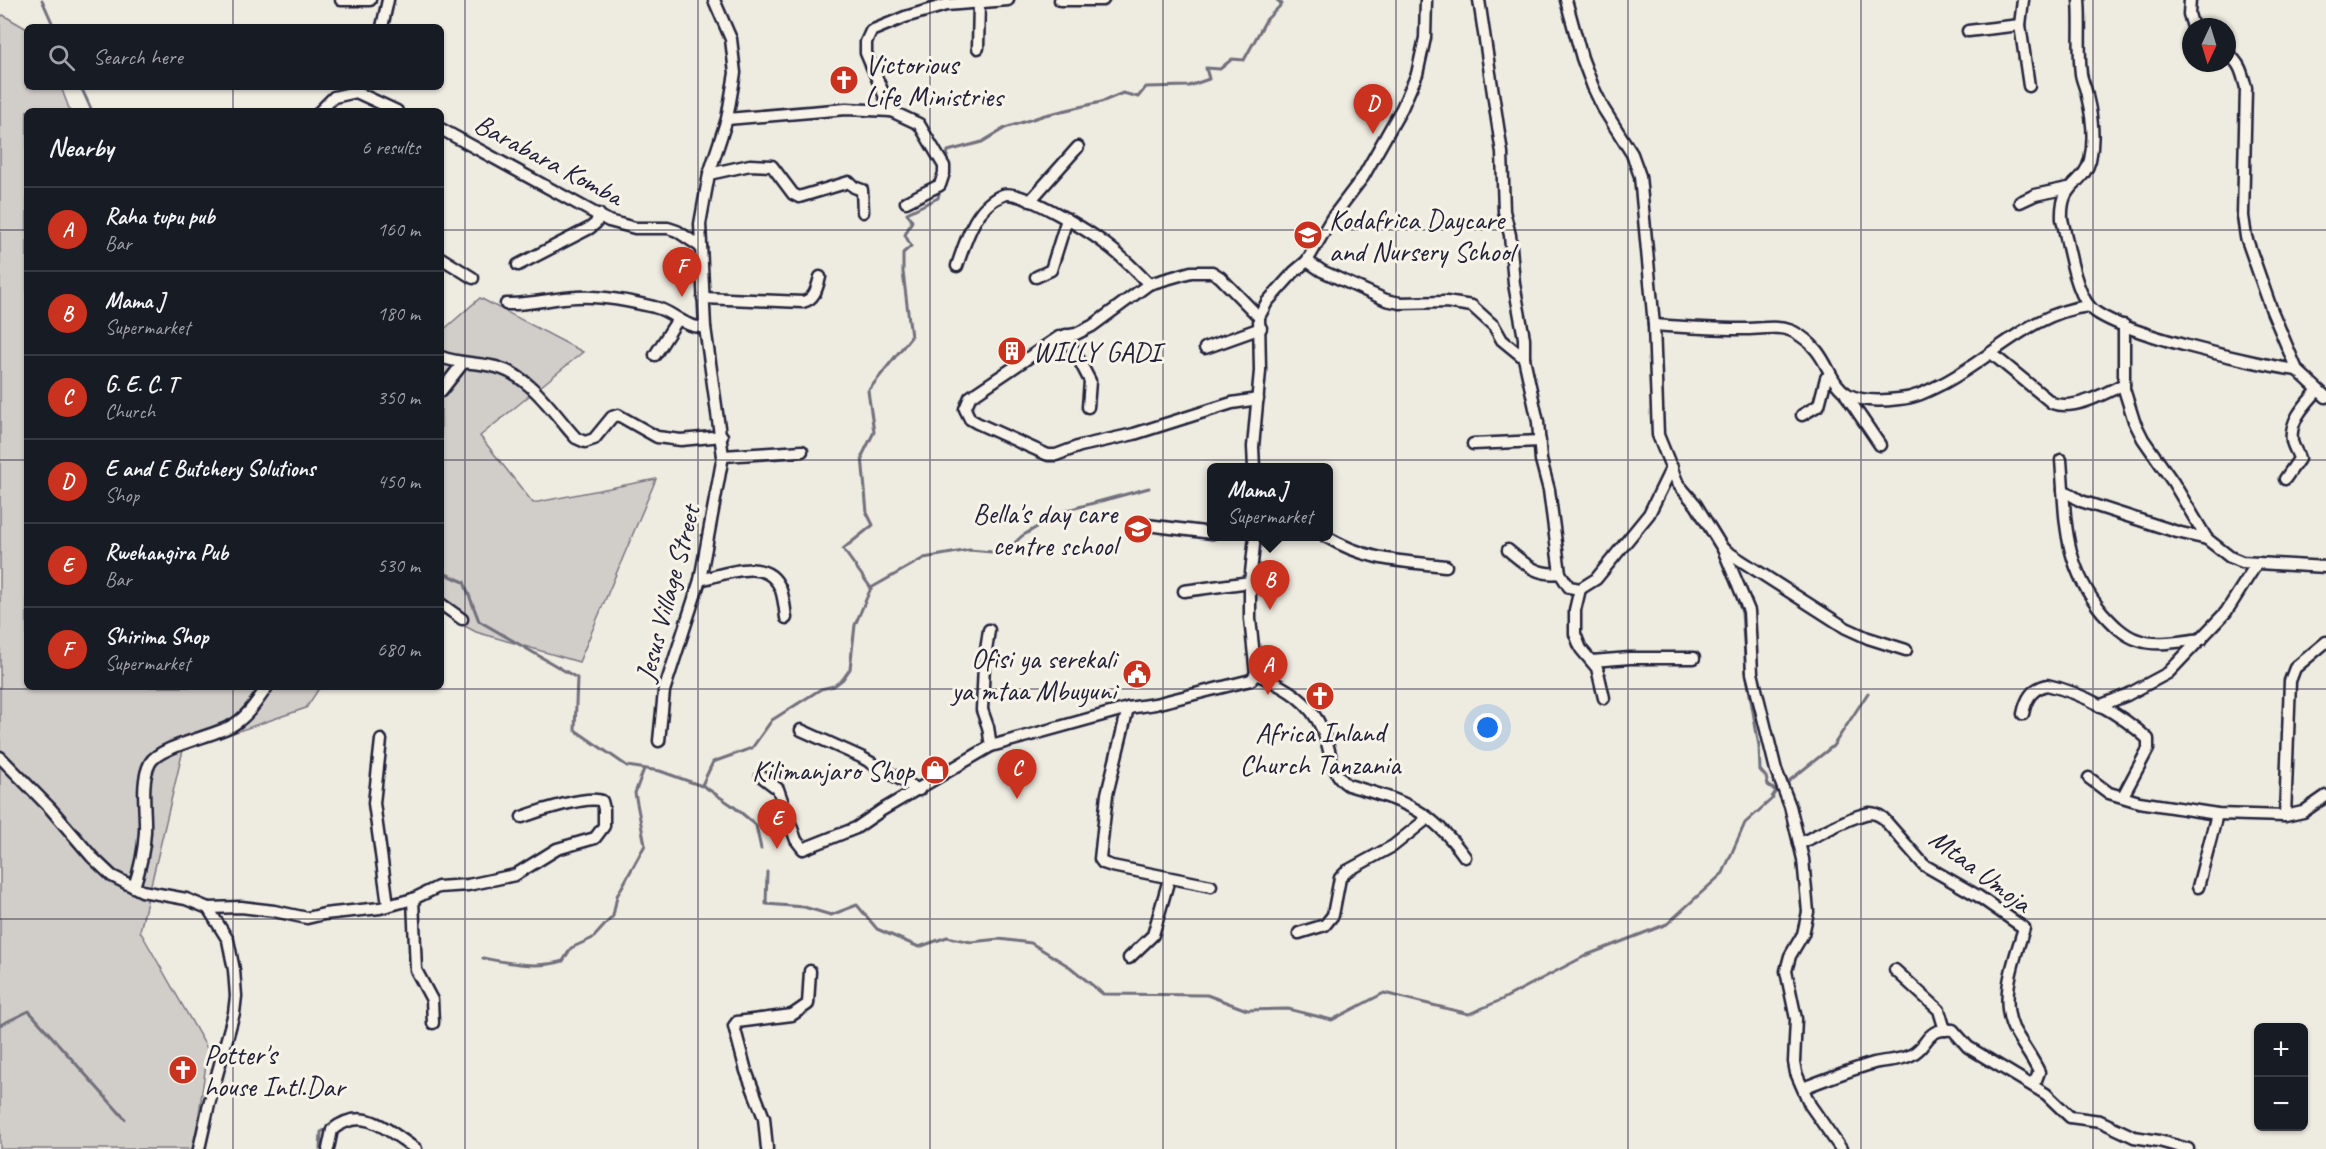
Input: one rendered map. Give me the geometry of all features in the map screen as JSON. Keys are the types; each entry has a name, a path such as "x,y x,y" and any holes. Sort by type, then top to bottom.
{"street":[{"path":"341,0 370,0"},
{"path":"383,24 388,0"},
{"name":"Jesus Village Street","path":"659,741 664,691 700,580 723,456 705,327 700,224 709,174 727,119 735,73 731,39 714,0"},
{"path":"891,111 866,53 866,42 871,31 905,17 946,5 1008,0"},
{"path":"1060,0 1103,0"},
{"path":"1254,463 1260,323 1266,302 1307,261 1332,218 1363,177 1378,150 1417,74 1425,38 1426,0"},
{"path":"1479,0 1502,153 1504,212 1510,235 1514,284 1524,338 1524,358 1540,441 1541,460 1549,490 1560,573 1569,587 1581,589"},
{"path":"1566,0 1582,58 1593,87 1603,108 1632,154 1640,176 1653,326 1658,435 1678,484 1696,505 1723,549 1749,611 1752,674 1803,859 1808,912 1803,933 1786,971 1796,1019 1794,1062 1796,1073 1810,1105 1841,1149"},
{"path":"2023,0 2020,25 2029,86"},
{"path":"2079,0 2080,59 2093,126 2093,142 2086,171 2068,188 2063,199 2062,219 2082,296 2089,306 2105,318 2147,334 2259,364 2297,370"},
{"path":"2190,0 2191,18"},
{"path":"978,48 979,2"},
{"path":"1968,31 2020,25"},
{"path":"2236,60 2241,68 2246,88 2243,216 2246,237 2272,311 2297,370 2322,394 2298,414 2292,442 2299,459 2285,479"},
{"path":"323,108 334,97 364,91 390,108"},
{"path":"727,119 846,109 891,111 919,124 944,166 940,185 906,202"},
{"name":"Barabara Komba","path":"444,131 609,221 635,228 668,228 677,231 701,247"},
{"path":"1030,201 1078,147"},
{"path":"709,174 750,165 772,166 793,194 799,197 849,182 862,190 863,212"},
{"path":"2020,202 2035,195 2068,188"},
{"path":"957,266 970,229 983,210 997,198 1008,194 1030,201 1067,219 1110,248 1149,284"},
{"path":"518,265 590,228 596,223 599,214"},
{"path":"1036,277 1051,270 1067,219"},
{"path":"444,260 473,278"},
{"path":"1307,261 1322,271 1386,300 1400,303 1446,302 1472,306 1494,326 1502,340 1524,358"},
{"path":"1258,399 1232,403 1166,426 1080,446 1056,455 1048,454 970,418 965,409 970,397 1059,337 1084,331 1092,326 1149,284 1191,272 1212,272 1220,277 1260,323"},
{"path":"703,298 803,302 808,301 816,292 820,277"},
{"path":"506,304 521,305 592,297 656,307 693,327 705,327"},
{"path":"1846,394 1860,400 1877,401 1912,397 1953,378 2040,320 2061,312 2089,306"},
{"path":"655,355 678,319"},
{"path":"1205,348 1260,323"},
{"path":"2124,325 2124,384 2134,421 2143,439 2173,482 2207,539 2230,557 2242,562 2326,567"},
{"path":"1653,326 1782,329 1794,332 1817,352 1830,376 1846,394 1880,445"},
{"path":"1066,335 1090,381 1088,407"},
{"path":"1991,353 2052,403 2059,405 2076,404 2124,384"},
{"path":"444,358 496,367 524,381 576,438 582,441 594,439 612,417 618,415 657,437 681,440 722,436"},
{"path":"444,387 463,363"},
{"path":"1802,415 1819,405 1826,378 1830,376"},
{"path":"1473,444 1540,441"},
{"path":"723,456 802,451"},
{"path":"2061,460 2066,532 2075,569 2088,592 2111,622 2138,640 2163,642 2202,639"},
{"path":"1604,699 1597,668 1581,649 1575,634 1575,603 1581,589 1596,579 1649,514 1672,467"},
{"path":"2063,490 2081,501 2177,532 2207,539"},
{"path":"1147,525 1207,532"},
{"path":"761,776 778,789 796,840 803,849 856,828 882,810 991,746 1128,708 1155,704 1251,680 1256,674 1250,620 1250,582 1255,541"},
{"path":"1332,541 1369,556 1446,566"},
{"path":"1723,549 1846,628 1868,638 1906,650"},
{"path":"1508,550 1532,570 1548,574 1560,573"},
{"path":"2099,706 2158,680 2202,639 2226,612 2257,563"},
{"path":"700,580 736,569 753,569 764,572 780,588 786,618"},
{"path":"1184,591 1250,582"},
{"path":"444,606 462,619"},
{"path":"989,630 984,664 982,710 991,746"},
{"path":"2285,816 2290,681 2295,668 2326,642"},
{"path":"1592,662 1630,658 1694,658"},
{"path":"1256,674 1290,689 1309,709 1323,732 1340,780 1348,785 1408,804 1448,833 1465,856"},
{"path":"2023,714 2030,693 2047,685 2099,706 2148,739 2148,749 2123,796"},
{"path":"134,886 140,871 145,835 147,770 152,760 174,747 231,727 248,713 265,690"},
{"path":"1128,708 1107,794 1100,859 1103,863 1112,866 1211,886"},
{"path":"801,730 861,758 919,790"},
{"path":"381,740 374,803 388,905"},
{"path":"0,757 50,808 92,858 112,876 158,895 186,899 208,908 241,907 274,910 307,918 388,905 413,899 438,887 468,885 514,875 557,849 595,838 604,826 602,801 596,799 585,799 522,817"},
{"path":"2089,778 2109,792 2139,801 2217,814 2285,816 2303,812 2326,796"},
{"name":"Mtaa Umoja","path":"1799,844 1857,817 1876,814 1883,818 1924,865 1978,896 2024,928 2007,997 2007,1010 2013,1026 2040,1072 2036,1080 2030,1083"},
{"path":"2198,887 2217,814"},
{"path":"1299,933 1325,925 1333,915 1340,878 1347,871 1393,846 1428,818"},
{"path":"1129,958 1153,935 1169,879"},
{"path":"413,899 416,970 432,1000 433,1023"},
{"path":"199,1149 208,1104 234,1013 236,996 228,940 208,908"},
{"path":"1895,970 1939,1011 1945,1030"},
{"path":"767,1149 764,1118 746,1071 734,1026 737,1022 792,1015 801,1011 808,1004 810,971"},
{"path":"1803,1088 1877,1062 1899,1060 1912,1055 1920,1049 1927,1037 1945,1030 1956,1032 1968,1047 2046,1094 2070,1117 2100,1121 2134,1137 2188,1149"},
{"path":"328,1149 332,1130 350,1120 366,1118 416,1149"}],"shaded area":[{"path":"3,15 24,27 24,90 62,90 69,108 24,108 24,690 318,690 306,708 183,750 140,931 208,1050 194,1149 0,1149 0,18"},
{"path":"480,298 583,352 480,436 533,503 656,479 579,662 476,632 444,615 444,329"}],"waterway":[{"path":"42,0 53,24"},
{"path":"946,162 948,151 982,142 1005,128 1045,115 1101,102 1123,93 1138,97 1146,87 1189,86 1209,79 1206,68 1220,69 1232,59 1244,60 1266,20 1282,4 1277,0"},
{"path":"82,90 91,108"},
{"path":"733,806 702,785 713,762 752,748 772,720 821,689 834,686 850,669 855,625 871,588 843,549 873,525 867,513 862,456 874,432 868,391 911,337 903,272 903,253 911,246 905,235 912,221 907,213 938,198 940,189"},
{"path":"871,588 924,558 969,550 1004,553 1022,536 1064,511 1149,488"},
{"path":"1720,557 1728,575"},
{"path":"444,573 464,582 479,621 577,678 575,730 627,766 660,771 702,786"},
{"path":"1731,581 1742,613 1746,672 1759,746 1760,770 1766,777 1768,785 1776,791 1772,797"},
{"path":"1784,785 1833,746 1868,693"},
{"path":"483,958 533,965 563,961 571,948 593,938 613,916 617,896 645,845 635,793 644,769"},
{"path":"767,872 766,904 804,907 831,915 857,905 877,929 919,947 947,937 971,942 999,939 1031,943 1070,967 1103,994 1207,995 1247,1010 1288,1009 1332,1020 1384,993 1469,1014 1587,955 1667,924 1723,873 1745,823 1773,798"},
{"path":"733,806 756,825 761,849"},
{"path":"0,1025 29,1011 125,1119"},
{"path":"320,1149 321,1132 329,1128"}],"place":[{"name":"Victorious Life Ministries","path":"844,80"},
{"name":"E and E Butchery Solutions","path":"1373,134"},
{"name":"Kodafrica Daycare and Nursery School","path":"1308,235"},
{"name":"Shirima Shop","path":"682,297"},
{"name":"WILLY GADI","path":"1012,351"},
{"name":"Bella's day care centre school","path":"1138,529"},
{"name":"Mama J","path":"1270,610"},
{"name":"Ofisi ya serekali ya mtaa Mbuyuni","path":"1137,674"},
{"name":"Raha tupu pub","path":"1268,695"},
{"name":"Africa Inland Church Tanzania","path":"1320,696"},
{"name":"Kilimanjaro Shop","path":"935,770"},
{"name":"G. E. C. T","path":"1017,799"},
{"name":"Rwehangira Pub","path":"777,849"},
{"name":"Potter's house Intl.Dar","path":"183,1070"}]}
